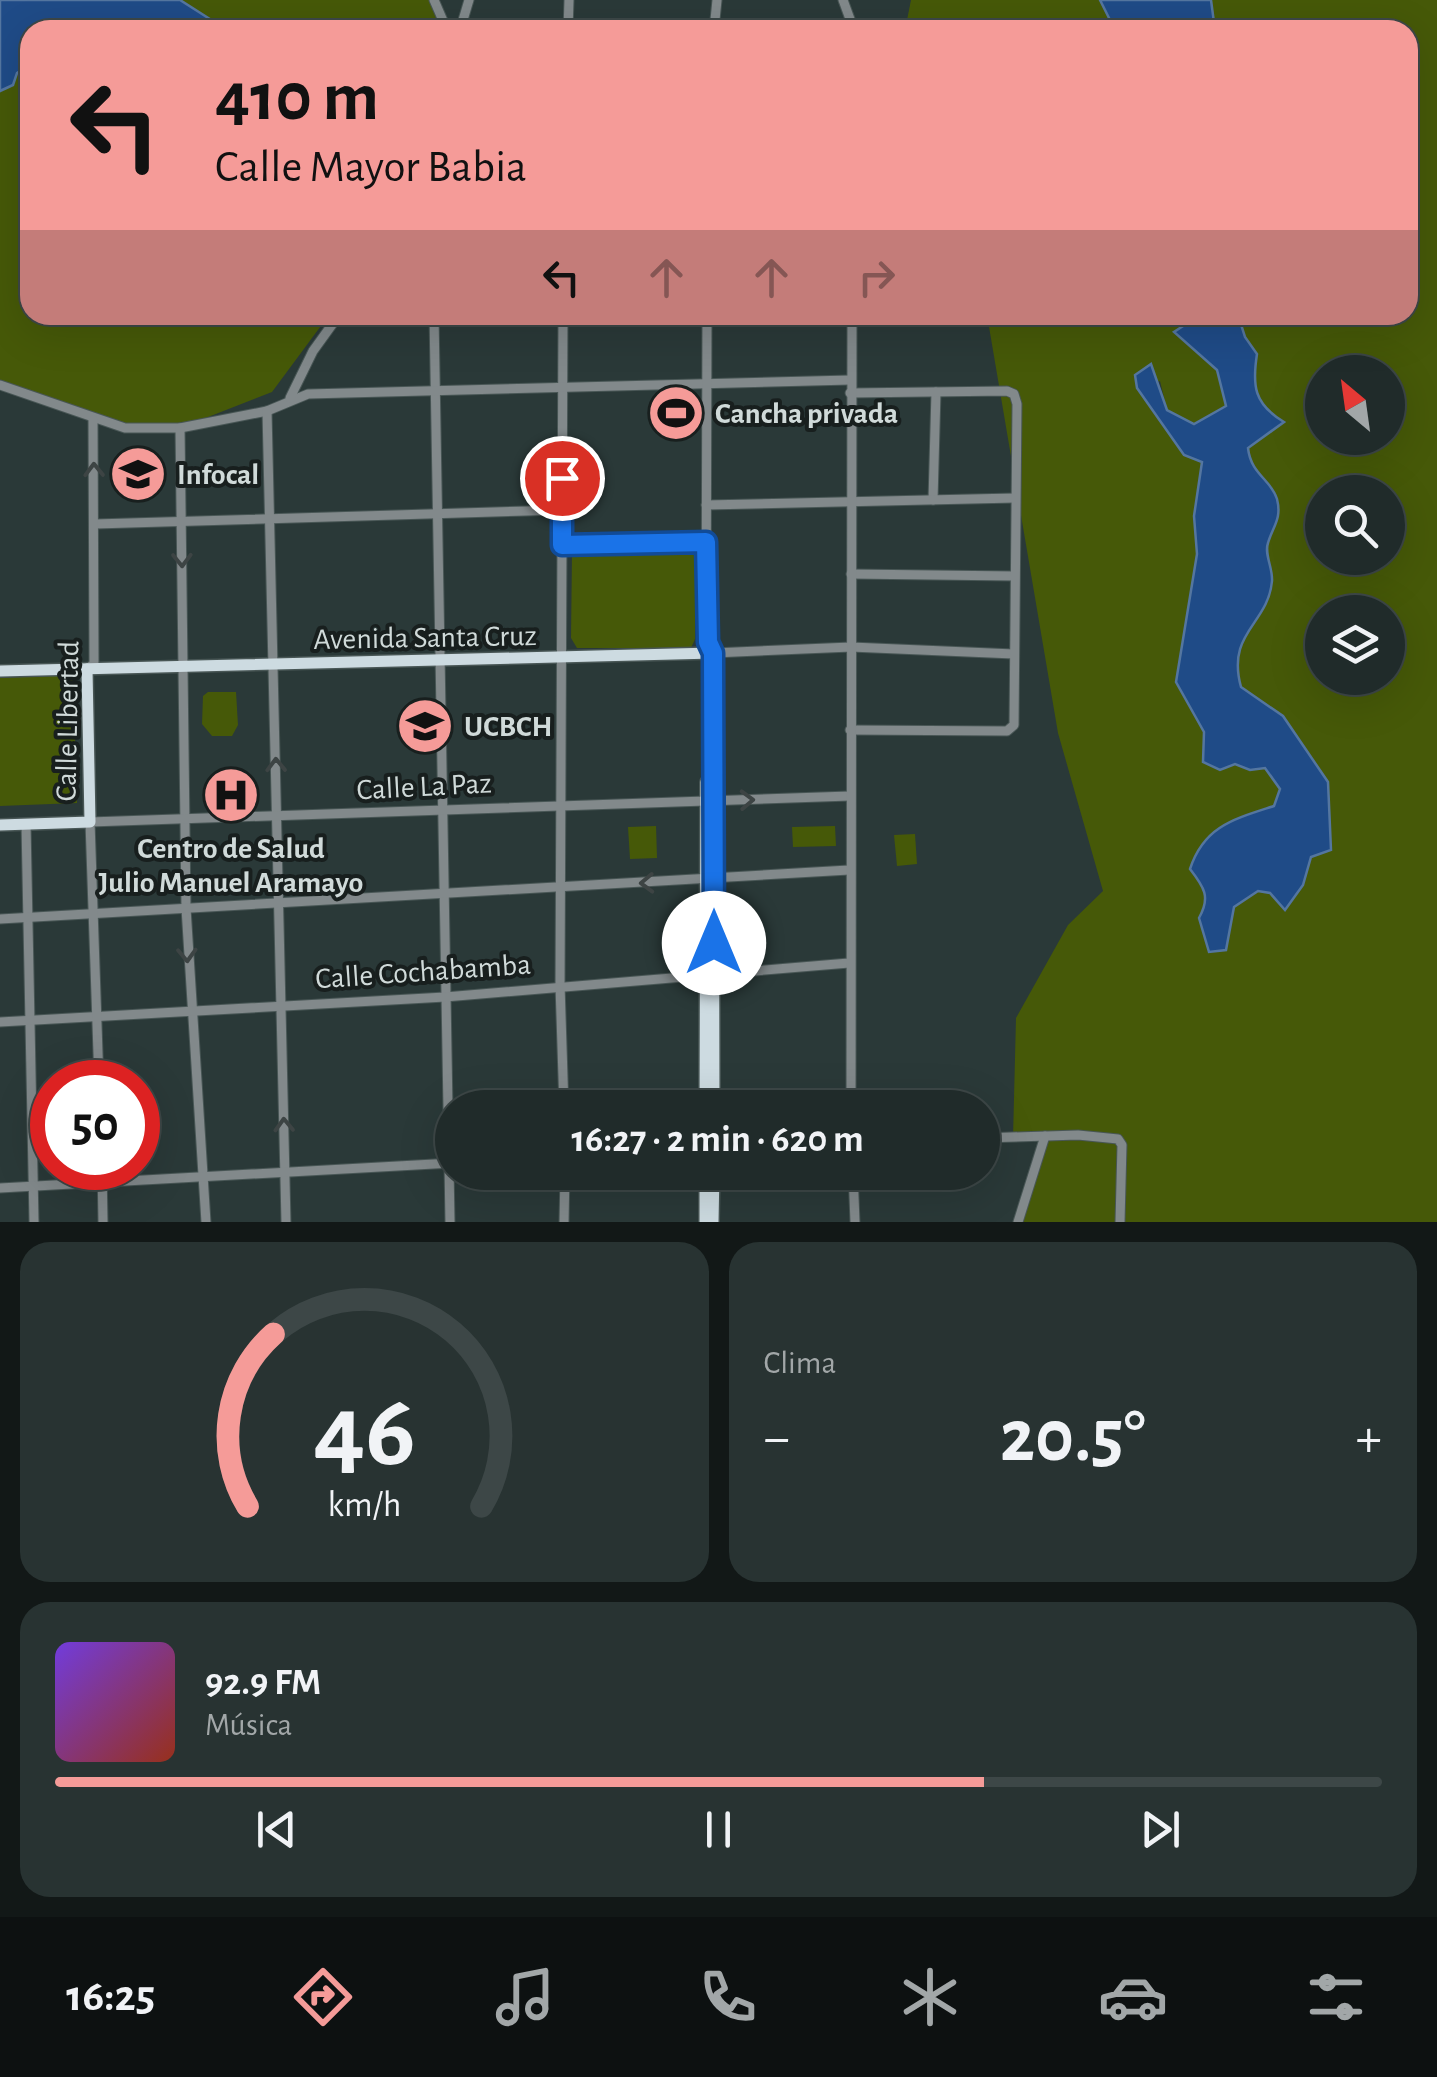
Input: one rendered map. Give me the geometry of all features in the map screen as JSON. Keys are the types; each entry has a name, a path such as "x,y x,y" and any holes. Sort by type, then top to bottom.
{"main road":[{"name":"Avenida Santa Cruz","path":"0,671 440,662 709,649"},
{"path":"706,1090 709,649"},
{"name":"Calle Libertad","path":"87,670 90,822"},
{"name":"Calle La Paz","path":"0,825 90,822"},
{"path":"709,975 713,1090"},
{"path":"704,1222 705,1190"},
{"path":"714,1190 714,1222"}],"street":[{"path":"290,398 332,325"},
{"path":"434,325 449,1090"},
{"path":"563,1090 560,985 564,886 564,325"},
{"path":"707,325 709,649"},
{"path":"851,1090 852,325"},
{"path":"0,385 125,428 180,428 267,411 290,398 434,388 850,380"},
{"path":"934,500 936,392"},
{"path":"850,393 1014,394 1015,498 1014,725 1007,731 850,730"},
{"path":"267,411 286,1222"},
{"name":"Calle Libertad","path":"87,670 94,664 93,420"},
{"path":"180,428 189,1010 206,1222"},
{"path":"706,505 1015,498"},
{"path":"95,524 562,510"},
{"path":"562,545 706,542"},
{"path":"851,574 1014,576"},
{"name":"Avenida Santa Cruz","path":"709,649 851,648 1014,654"},
{"name":"Calle La Paz","path":"90,822 850,796"},
{"name":"Calle Libertad","path":"90,822 98,1060"},
{"path":"26,824 30,1104"},
{"path":"0,920 849,870"},
{"name":"Calle Cochabamba","path":"0,1022 445,997 849,963"},
{"path":"1018,1222 1045,1136"},
{"path":"1000,1137 1118,1139 1122,1144 1120,1222"},
{"path":"160,1180 435,1165"},
{"path":"0,1188 30,1186"},
{"path":"32,1190 34,1222"},
{"path":"102,1190 103,1222"},
{"path":"450,1222 451,1190"},
{"path":"564,1222 565,1190"},
{"path":"854,1190 856,1222"}],"green space":[{"path":"180,0 434,0 443,20 211,20"},
{"path":"911,0 1100,0 1110,20 907,20"},
{"path":"1211,0 1437,0 1437,1222 1018,1222 1045,1137 1013,1138 1016,1018 1068,925 1103,891 1058,733 989,325 1185,325 1174,332 1217,370 1227,406 1194,424 1167,410 1160,381 1137,388 1184,455 1202,461 1194,516 1197,553 1176,682 1204,732 1203,762 1265,768 1280,789 1275,806 1235,821 1213,835 1203,844 1190,868 1228,926 1234,907 1258,891 1270,893 1286,909 1303,885 1311,857 1331,849 1328,782 1283,716 1241,687 1236,666 1240,641 1272,581 1267,545 1277,496 1250,467 1248,448 1283,422 1261,401 1255,376 1257,354 1241,325 1418,325 1418,20 1214,20"},
{"path":"20,73 20,325 322,325 272,392 180,428 125,428 0,385 0,91"},
{"name":"Cancha privada","path":"656,399 695,399 696,427 657,427"},
{"path":"683,547 695,556 695,639 691,648 577,648 571,638 572,553"},
{"path":"73,675 77,803 0,806 0,678"},
{"path":"208,692 236,692 238,725 232,736 212,736 202,724 203,696"},
{"path":"656,826 657,858 630,859 628,827"},
{"path":"835,826 836,846 793,847 792,827"},
{"path":"915,834 917,864 897,866 894,835"}],"water":[{"path":"0,0 180,0 211,20 20,20 20,71 13,85 0,91"},
{"path":"1100,0 1211,0 1214,20 1110,20"},
{"path":"1185,325 1241,325 1257,354 1257,393 1266,408 1284,422 1248,448 1253,465 1274,492 1278,512 1267,547 1272,576 1269,596 1243,641 1238,668 1241,687 1283,716 1328,782 1331,850 1311,857 1303,885 1285,910 1270,893 1258,891 1234,907 1226,950 1209,952 1199,918 1205,904 1204,892 1190,869 1196,854 1222,826 1274,806 1280,789 1265,768 1250,770 1235,764 1220,770 1203,762 1204,732 1176,682 1197,554 1194,516 1202,462 1184,455 1137,388 1135,375 1151,364 1167,410 1194,424 1226,406 1217,370 1174,332"}],"place":[{"name":"Cancha privada","path":"676,413"},
{"name":"Infocal","path":"138,474"},
{"name":"UCBCH","path":"425,726"},
{"name":"Centro de Salud Julio Manuel Aramayo","path":"231,795"}],"route":[{"path":"562,478 562,545 706,542 708,642 713,653 714,943"}]}
